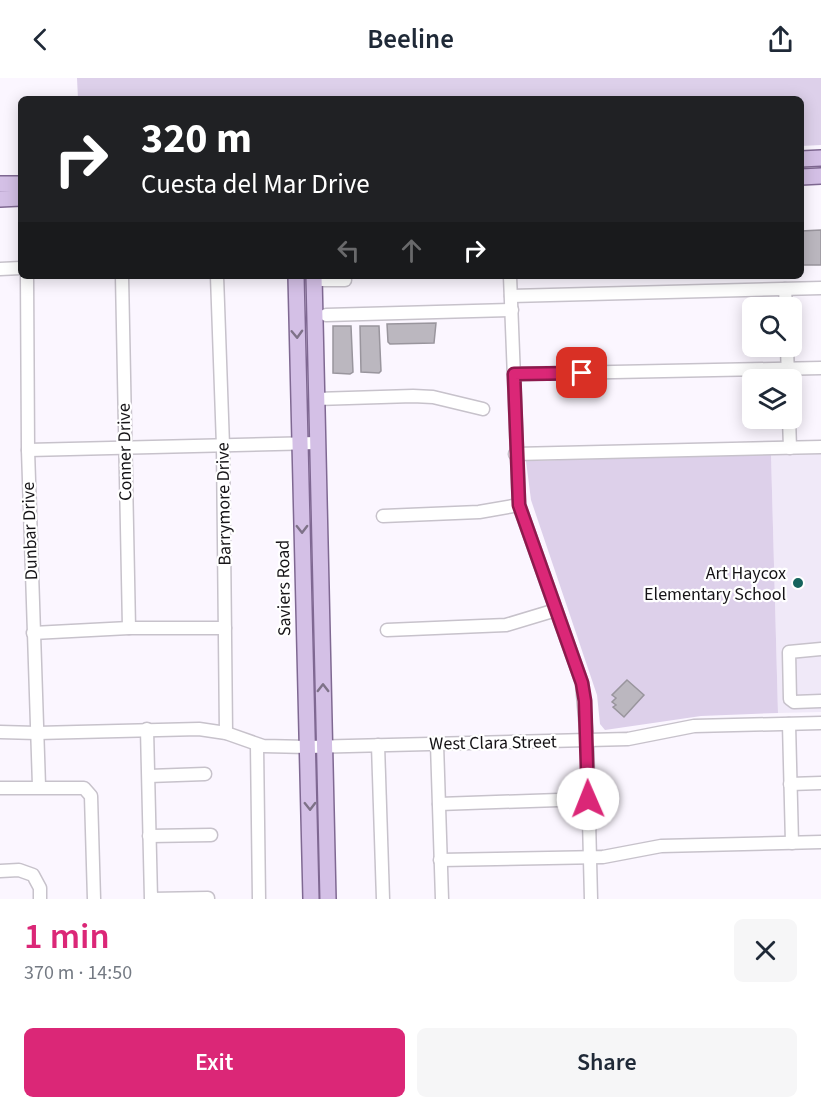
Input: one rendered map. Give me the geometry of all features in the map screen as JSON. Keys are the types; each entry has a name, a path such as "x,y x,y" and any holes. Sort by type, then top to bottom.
{"main road":[{"path":"804,159 821,158"},
{"path":"804,177 821,176"},
{"path":"0,184 18,184"},
{"path":"0,199 18,198"},
{"name":"Saviers Road","path":"296,279 300,443 316,747 328,899"},
{"name":"Saviers Road","path":"311,899 316,747 317,443 314,279"}],"street":[{"path":"0,269 18,268"},
{"name":"Dunbar Drive","path":"27,279 28,450 39,786"},
{"name":"Conner Drive","path":"122,279 129,628"},
{"name":"Barrymore Drive","path":"217,279 223,446 226,733"},
{"path":"330,279 345,280"},
{"path":"510,279 515,454 519,505 582,683 587,740 591,899"},
{"path":"511,296 821,288"},
{"path":"785,289 785,297"},
{"path":"326,315 512,310"},
{"path":"802,371 821,368"},
{"path":"514,374 742,374"},
{"path":"316,399 433,397 483,409"},
{"path":"789,429 790,448"},
{"path":"28,450 317,443"},
{"path":"515,454 821,447"},
{"path":"383,516 479,512 519,505"},
{"path":"387,630 506,626 556,610"},
{"path":"33,633 129,628 225,628"},
{"path":"821,649 789,652 790,699 794,702 821,701"},
{"name":"West Clara Street","path":"0,732 37,734 199,729 226,733 257,745 316,747 628,739 694,726 821,723"},
{"path":"789,724 792,843"},
{"path":"147,729 151,899 208,898"},
{"path":"437,744 441,899"},
{"path":"257,745 259,899"},
{"path":"378,745 383,899"},
{"path":"149,776 205,774"},
{"path":"790,784 821,783"},
{"path":"0,788 39,786 84,788 91,796 94,899"},
{"path":"439,804 588,799"},
{"path":"149,836 211,835"},
{"path":"440,860 590,857 617,855 661,846 821,842"},
{"path":"0,871 29,872 36,880 40,899"}],"shaded area":[{"path":"77,78 821,78 821,145 804,146 804,96 78,96"},
{"name":"Art Haycox Elementary School","path":"821,453 821,712 778,713 771,454"},
{"path":"771,454 778,713 701,716 605,730 600,724 597,695 531,500 526,461"}],"building":[{"path":"821,230 821,265 804,265 804,231"},
{"path":"436,323 434,343 390,344 388,342 387,324"},
{"path":"333,326 351,326 353,372 350,374 333,373"},
{"path":"360,326 379,326 381,371 379,373 361,372"},
{"path":"627,680 644,695 624,717 613,707 616,705 612,702 616,698 612,695"}],"place":[{"name":"Art Haycox Elementary School","path":"798,583"}],"route":[{"path":"582,373 514,374 515,454 519,505 582,683 585,701 588,799"}]}
